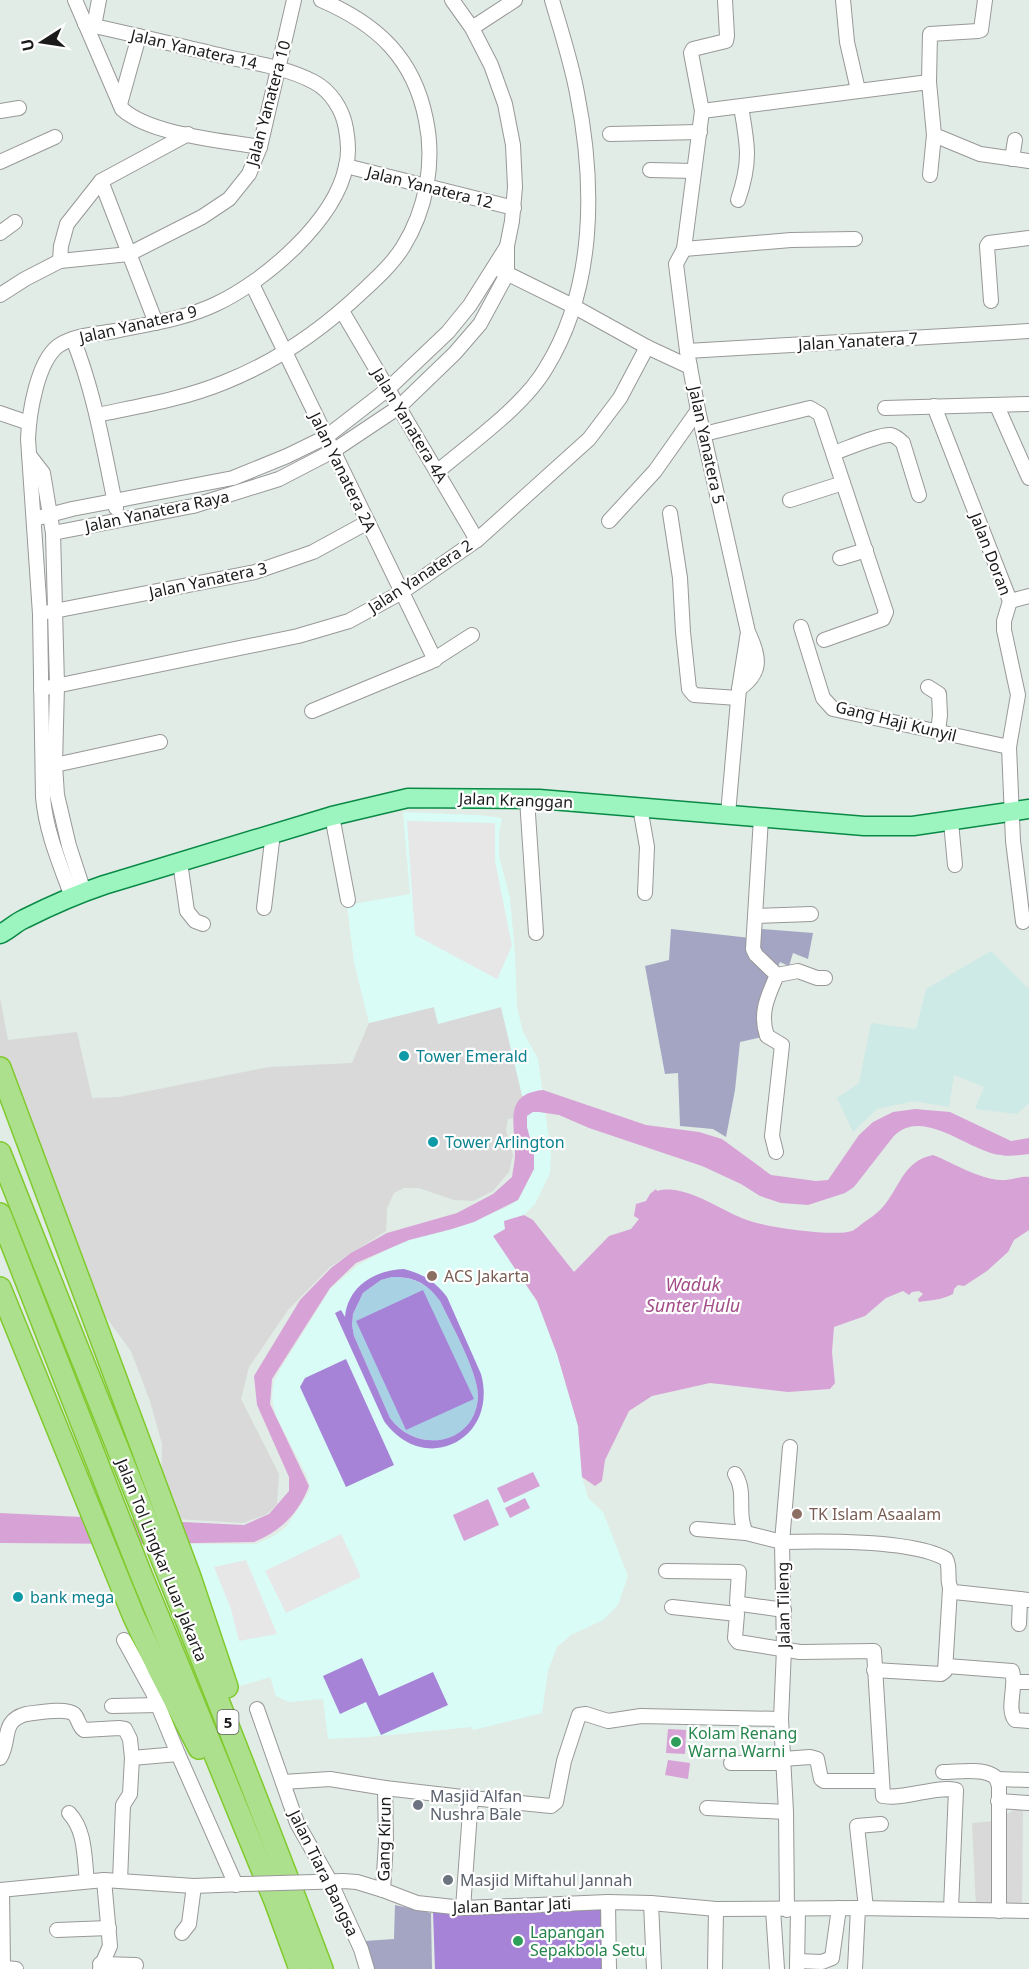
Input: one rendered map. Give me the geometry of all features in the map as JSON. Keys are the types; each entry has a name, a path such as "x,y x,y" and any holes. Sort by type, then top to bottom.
{"highway":[{"path":"0,1068 190,1576 228,1691 240,1752"},
{"name":"Jalan Tol Lingkar Luar Jakarta","path":"0,1153 166,1573 240,1752 322,1969"},
{"name":"Jalan Tol Lingkar Luar Jakarta","path":"0,1214 140,1572 261,1865 300,1969"},
{"path":"0,1288 115,1570 159,1670 261,1865"}],"main road":[{"name":"Jalan Kranggan","path":"0,925 21,920 78,894 273,833 408,798 527,799 875,826 913,826 1020,811"},
{"name":"Jalan Kranggan","path":"0,934 21,920"}],"street":[{"path":"75,0 90,25 120,104 127,113 139,121 188,134 260,147"},
{"path":"90,25 99,0"},
{"name":"Jalan Yanatera 10","path":"0,295 60,261 129,254 202,217 230,199 249,174 260,147 294,0"},
{"path":"98,415 205,390 243,375 285,353 342,311 371,284 400,251 411,234 428,185 430,158 428,126 421,98 404,63 368,24 321,0"},
{"name":"Jalan Yanatera Raya","path":"53,533 193,506 279,479 333,451 399,407 455,354 480,324 507,246 514,208 515,166 510,125 499,84 472,28 452,0"},
{"path":"472,28 515,0"},
{"path":"437,472 509,410 535,384 557,348 573,306 585,254 588,228 587,162 577,93 552,0"},
{"path":"690,368 676,264 684,249 702,111 691,53 693,49 726,41 725,0"},
{"path":"843,0 847,42 858,90"},
{"path":"930,175 934,135 929,82 930,34 981,30 984,0"},
{"name":"Jalan Yanatera 14","path":"90,25 277,68 315,82 333,98 344,120 347,135 346,166"},
{"path":"120,104 139,36"},
{"path":"702,111 929,82"},
{"path":"738,200 749,159 741,107"},
{"path":"0,111 19,108"},
{"path":"610,134 699,132"},
{"path":"60,261 61,246 67,224 100,181 188,134"},
{"path":"934,135 980,154 1029,161"},
{"path":"0,162 55,136"},
{"path":"1012,159 1015,140"},
{"name":"Jalan Yanatera 12","path":"346,166 514,208"},
{"name":"Jalan Yanatera 9","path":"29,423 45,362 59,345 74,339 156,323 213,305 252,284 295,246 325,213 346,166"},
{"path":"650,170 694,171"},
{"path":"100,181 156,323"},
{"path":"0,233 15,222"},
{"path":"991,300 987,246 989,243 1029,238"},
{"path":"684,249 783,240 855,239"},
{"name":"Jalan Yanatera Raya","path":"34,519 233,478 326,437 388,389 448,332 500,271"},
{"name":"Jalan Yanatera 5","path":"500,271 573,306 690,368 757,667 754,677 738,694"},
{"name":"Jalan Yanatera 2A","path":"252,284 435,660"},
{"name":"Jalan Yanatera 4A","path":"342,311 477,540"},
{"name":"Jalan Yanatera 7","path":"687,351 1029,331"},
{"path":"74,339 98,415 119,519"},
{"name":"Jalan Yanatera 2","path":"41,689 298,636 349,621 402,592 477,540 589,439 620,398 647,347"},
{"path":"885,408 1029,404"},
{"name":"Jalan Doran","path":"934,406 1010,601 1004,621 1004,630 1023,694 1009,747 1020,811 1013,841 1023,922"},
{"path":"997,406 1029,478"},
{"path":"704,434 810,408 820,414 886,612 883,619 824,640"},
{"path":"609,521 655,471 698,410"},
{"path":"0,413 29,423 29,456 40,614 43,797 50,835 78,894"},
{"path":"834,453 881,437 891,435 898,438 903,443 919,495"},
{"path":"29,456 44,473 51,514 56,611 55,765 57,795 78,894"},
{"path":"790,501 843,483"},
{"path":"670,513 680,578 689,689 694,695 738,694 728,814"},
{"name":"Jalan Yanatera 3","path":"40,614 255,572 313,552 368,522"},
{"path":"840,558 866,550"},
{"path":"1010,601 1029,596"},
{"name":"Gang Haji Kunyil","path":"801,627 820,690 828,705 840,711 1009,747"},
{"path":"312,711 435,660 472,635"},
{"path":"927,687 939,694 938,732"},
{"path":"55,765 160,742"},
{"path":"527,799 536,933"},
{"path":"640,807 647,847 645,893"},
{"path":"332,816 348,900"},
{"path":"760,818 754,953 777,975"},
{"path":"951,822 954,865"},
{"path":"50,835 65,831"},
{"path":"264,908 273,833"},
{"path":"180,862 188,911 195,921 203,924"},
{"path":"756,916 811,914"},
{"path":"777,975 798,971 817,978 825,978"},
{"path":"776,1152 772,1136 782,1045 767,1036 763,1015 766,999 777,975"},
{"path":"697,1529 746,1533 782,1542 790,1447"},
{"path":"735,1474 741,1488 740,1508 746,1533"},
{"name":"Jalan Tileng","path":"786,1909 786,1812 781,1719 784,1649 782,1542 893,1546 934,1554 946,1559 949,1564 950,1589"},
{"path":"666,1571 738,1572 740,1573 737,1602 784,1610"},
{"path":"950,1589 963,1594 1025,1599 1019,1624"},
{"path":"874,1670 941,1674 945,1671 950,1589"},
{"path":"672,1607 737,1614 735,1638 738,1642 800,1652 873,1650 875,1652 874,1670 883,1796 956,1790 951,1909"},
{"path":"124,1640 158,1705 178,1754 240,1884"},
{"path":"947,1666 1011,1670 1014,1674 1012,1718 1018,1721 1029,1721"},
{"path":"1014,1682 1029,1682"},
{"path":"112,1706 158,1705"},
{"name":"Jalan Tiara Bangsa","path":"257,1709 297,1823 330,1881 361,1949 367,1969"},
{"path":"0,1758 3,1754 8,1728 15,1718 26,1714 64,1711 75,1715 80,1727 84,1730 125,1729 129,1735 132,1758 130,1794 123,1805 120,1881"},
{"path":"283,1782 330,1779 385,1788 551,1806 556,1802 564,1761 578,1716 584,1714 608,1721 641,1716 781,1719"},
{"path":"132,1758 178,1754"},
{"path":"731,1763 783,1761 810,1757 817,1759 821,1779 824,1781 881,1781"},
{"path":"943,1772 981,1772 991,1774 996,1779 999,1787 999,1911"},
{"path":"996,1779 1029,1780"},
{"name":"Gang Kirun","path":"382,1890 386,1842 385,1788"},
{"path":"463,1908 471,1798"},
{"path":"999,1801 1029,1803"},
{"path":"707,1808 786,1812"},
{"path":"69,1813 76,1822 82,1837 87,1881"},
{"path":"855,1969 862,1908 857,1826 881,1824"},
{"path":"100,1966 110,1950 104,1880"},
{"name":"Jalan Bantar Jati","path":"1,1890 104,1880 194,1886 350,1881 382,1890 417,1904 463,1908 608,1902 716,1909 862,1908 1029,1911"},
{"path":"182,1933 189,1924 194,1886"},
{"path":"1,1890 3,1965 5,1968 16,1969"},
{"path":"608,1902 609,1969"},
{"path":"651,1903 654,1969"},
{"path":"786,1909 797,1965 822,1962 832,1958 839,1908"},
{"path":"715,1969 716,1909"},
{"path":"777,1969 786,1909"},
{"path":"57,1930 109,1928"},
{"path":"100,1966 136,1965"}],"shaded area":[{"name":"ACS Jakarta","path":"403,812 502,818 499,856 510,898 517,1007 523,1032 538,1059 551,1154 550,1173 535,1204 524,1215 504,1221 509,1260 537,1301 557,1354 578,1426 582,1477 588,1498 603,1512 628,1576 618,1605 603,1620 571,1635 557,1647 548,1671 542,1713 473,1730 472,1727 328,1739 323,1699 289,1702 276,1696 270,1677 234,1688 183,1544 256,1544 286,1527 306,1497 310,1489 307,1476 275,1414 272,1397 274,1381 281,1368 331,1288 358,1265 392,1247 409,1240 452,1229 505,1208 518,1200 534,1169 534,1154 527,1127 527,1116 501,1007 438,1024 434,1007 369,1023 354,962 347,905 410,894"},
{"path":"407,821 495,823 495,861 512,946 497,979 415,935"},
{"path":"671,929 759,939 762,929 813,933 808,959 793,953 789,966 780,962 767,991 762,1037 740,1042 735,1090 726,1137 713,1129 680,1126 678,1073 665,1074 645,966 669,960"},
{"path":"991,951 1029,989 1029,1103 1017,1114 975,1109 984,1087 954,1075 949,1107 914,1101 877,1109 853,1132 837,1098 859,1083 871,1023 916,1029 926,989"},
{"path":"0,998 8,1040 77,1032 92,1098 119,1097 269,1067 352,1063 369,1023 434,1007 438,1024 501,1007 527,1116 508,1119 506,1130 513,1155 509,1172 493,1191 473,1201 454,1200 419,1188 404,1188 394,1193 387,1208 386,1231 330,1267 288,1310 249,1367 241,1399 279,1474 277,1504 267,1514 243,1523 176,1519 161,1503 162,1444 150,1401 131,1351 86,1290 0,1075"},
{"path":"404,1269 417,1273 433,1282 442,1291 447,1297 481,1374 484,1397 479,1417 469,1433 454,1443 437,1448 419,1447 400,1438 384,1421 335,1313 341,1310 345,1317 347,1306 357,1288 373,1276","holes":["392,1277 414,1280 431,1290 440,1301 474,1374 478,1396 475,1413 467,1425 456,1434 443,1439 429,1440 415,1437 401,1430 390,1418 354,1336 353,1314 363,1293 381,1280"]},
{"path":"392,1277 407,1278 420,1283 435,1295 457,1335 474,1374 478,1396 475,1413 457,1434 444,1439 430,1440 415,1437 402,1430 390,1418 354,1336 353,1314 363,1293 381,1280"},
{"path":"423,1290 474,1399 406,1430 356,1321"},
{"path":"346,1359 394,1465 346,1487 300,1387 305,1378"},
{"path":"341,1534 361,1577 286,1613 265,1571"},
{"path":"246,1560 277,1634 239,1641 231,1609 214,1567"},
{"path":"362,1658 379,1696 433,1672 448,1705 381,1735 366,1702 340,1714 323,1676"},
{"path":"1023,1805 1022,1909 976,1907 972,1823 995,1821"},
{"path":"395,1905 431,1913 432,1969 373,1969 365,1941 394,1939"},
{"name":"Lapangan Sepakbola Setu","path":"601,1907 603,1969 435,1969 433,1912"}],"water":[{"path":"543,1090 646,1125 699,1132 722,1139 771,1175 816,1181 828,1180 859,1135 873,1122 893,1112 915,1109 950,1112 1011,1141 1029,1138 1029,1154 1001,1155 988,1152 931,1128 918,1126 905,1128 893,1137 854,1187 845,1193 808,1205 781,1203 760,1196 741,1184 702,1166 589,1128 559,1115 533,1112 527,1116 527,1127 534,1154 534,1169 518,1200 474,1222 409,1240 356,1263 330,1288 272,1379 270,1404 309,1486 300,1505 281,1527 254,1542 0,1543 0,1513 244,1525 269,1514 289,1491 289,1477 257,1405 254,1376 300,1300 331,1268 351,1253 387,1233 457,1213 493,1194 512,1177 515,1153 513,1121 517,1104 522,1097"},
{"name":"Waduk Sunter Hulu","path":"933,1155 992,1179 1029,1177 1029,1230 1014,1240 1008,1252 987,1271 964,1286 958,1285 953,1294 949,1296 919,1302 918,1299 923,1294 919,1291 909,1295 903,1291 886,1298 865,1316 834,1327 832,1352 835,1383 830,1389 788,1392 710,1383 652,1396 629,1411 605,1460 602,1481 595,1486 582,1477 578,1426 557,1354 537,1301 493,1236 505,1229 504,1221 524,1215 533,1220 574,1272 609,1236 631,1229 639,1219 634,1216 636,1204 646,1201 656,1189 657,1191 680,1191 691,1194 756,1223 800,1230 843,1233 853,1230 877,1213 908,1169 914,1163"},
{"path":"533,1472 540,1486 504,1503 497,1488"},
{"path":"525,1498 530,1508 510,1518 505,1508"},
{"path":"488,1499 499,1525 464,1541 453,1515"},
{"name":"Kolam Renang Warna Warni","path":"668,1729 686,1730 685,1754 666,1753"},
{"name":"Kolam Renang Warna Warni","path":"668,1760 690,1763 688,1779 665,1775"}],"place":[{"name":"Tower Emerald","path":"404,1056"},
{"name":"Tower Arlington","path":"433,1142"},
{"name":"ACS Jakarta","path":"432,1276"},
{"name":"TK Islam Asaalam","path":"797,1514"},
{"name":"bank mega","path":"18,1597"},
{"name":"Kolam Renang Warna Warni","path":"676,1742"},
{"name":"Masjid Alfan Nushra Bale","path":"418,1805"},
{"name":"Masjid Miftahul Jannah","path":"448,1880"},
{"name":"Lapangan Sepakbola Setu","path":"518,1941"}]}
